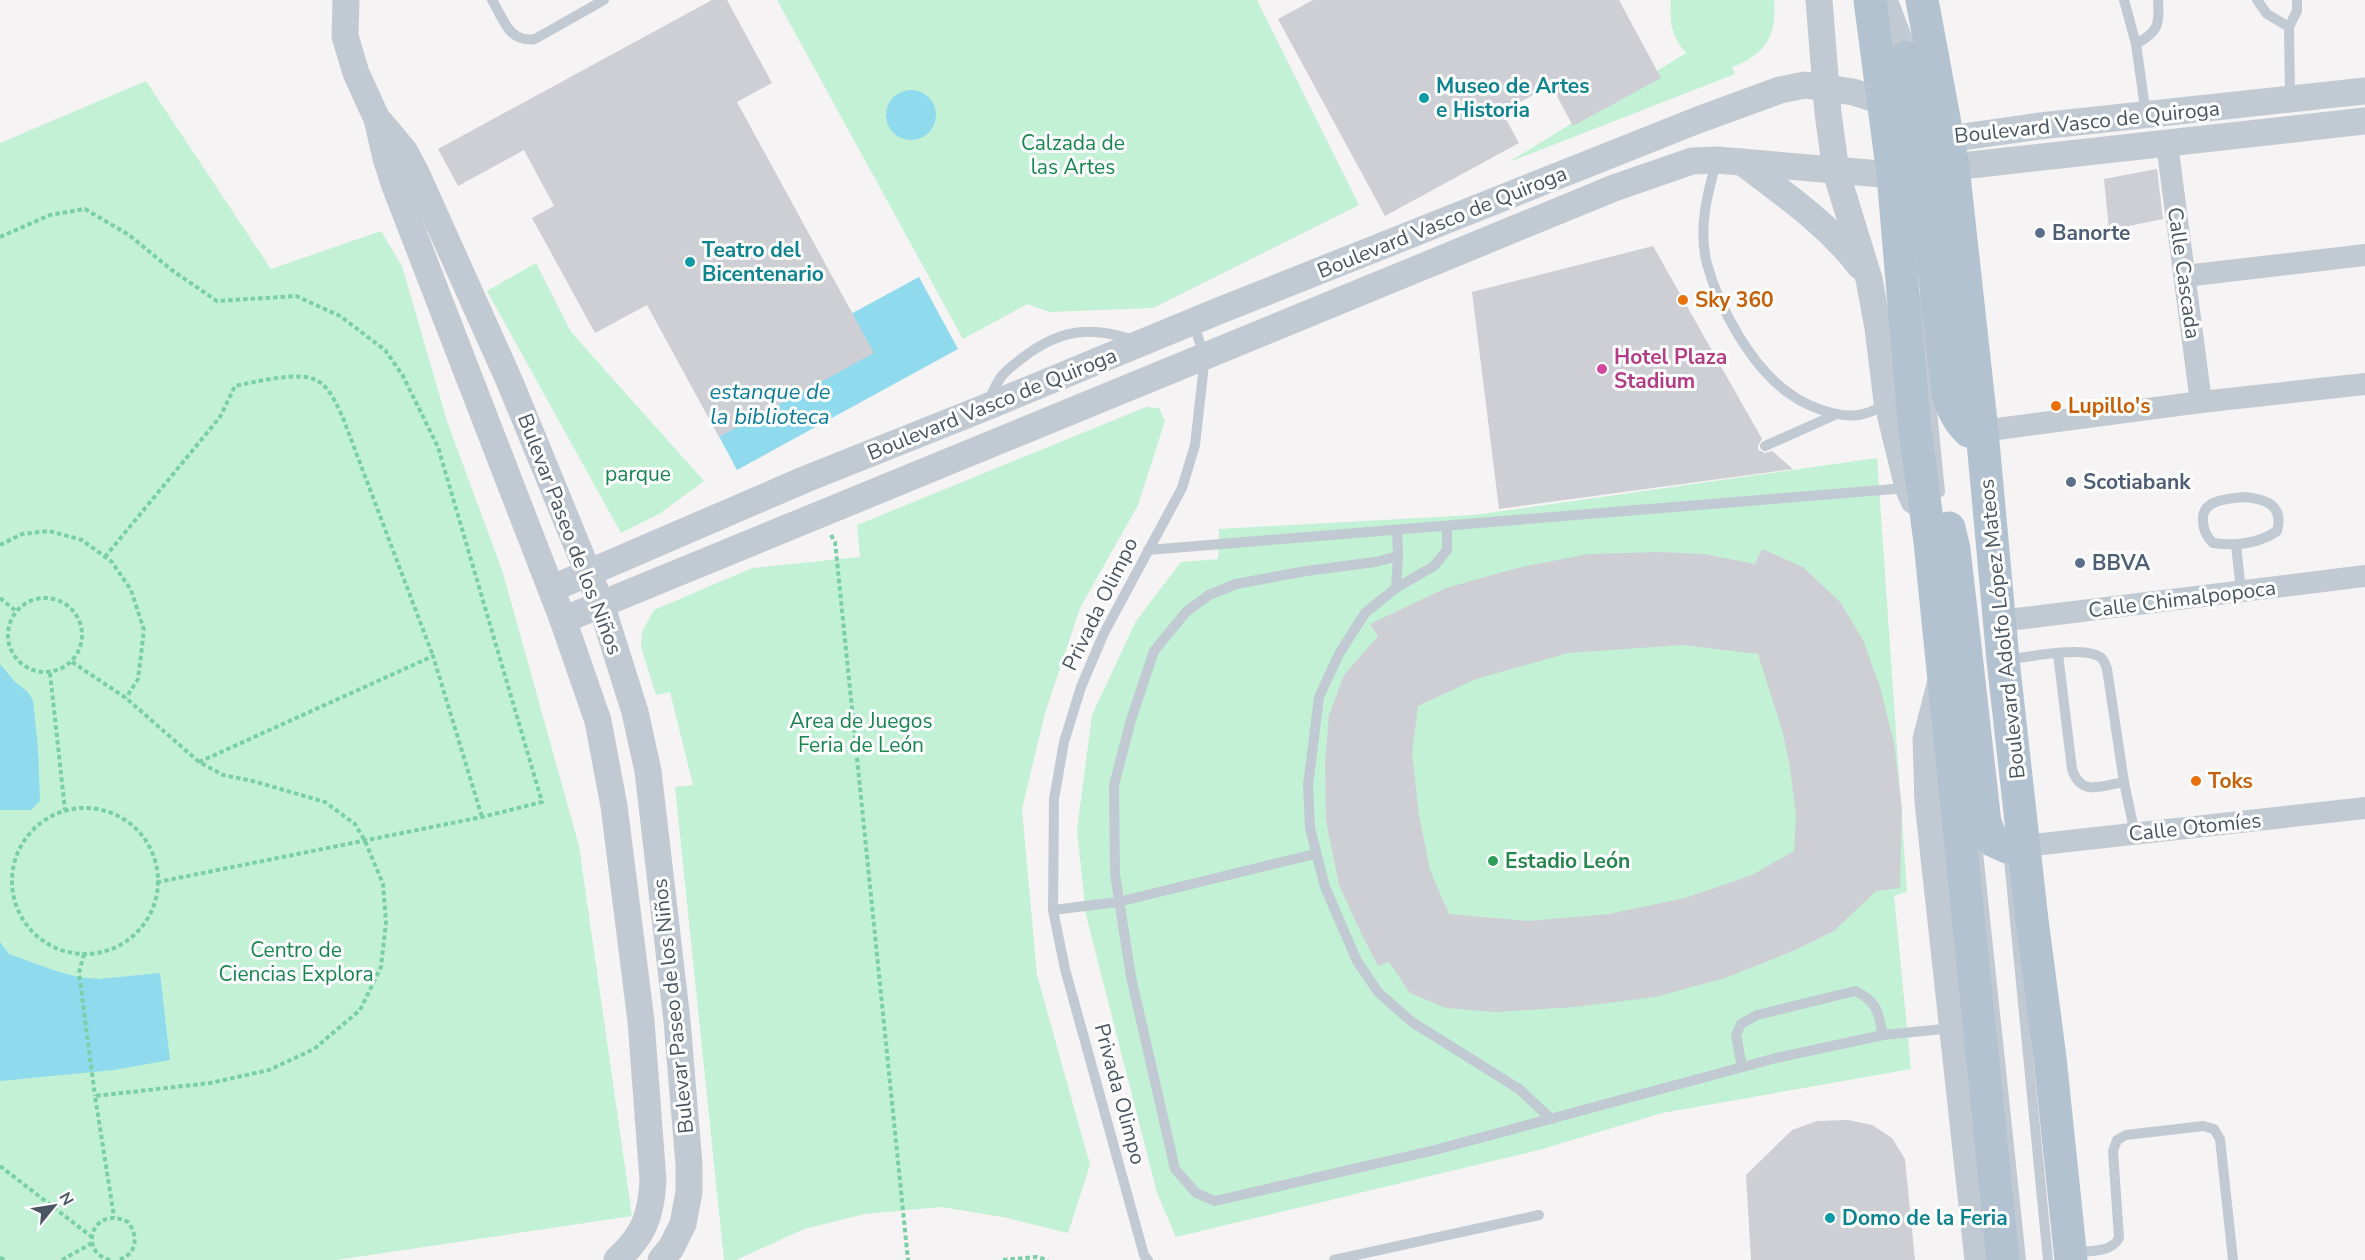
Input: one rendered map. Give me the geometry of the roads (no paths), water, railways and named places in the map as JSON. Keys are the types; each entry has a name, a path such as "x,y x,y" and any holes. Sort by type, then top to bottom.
{"main road":[{"name":"Boulevard Adolfo López Mateos","path":"1870,0 1922,151 1972,428 2000,621 2013,843 2050,1058 2063,1257"},
{"name":"Boulevard Adolfo López Mateos","path":"1922,0 1922,151 1914,422 1932,508 1943,671 2003,1260"},
{"path":"1918,68 1922,151"},
{"path":"1914,422 1932,508 1954,549 1985,823 1992,840 2013,843"}],"street":[{"name":"Bulevar Paseo de los Niños","path":"345,0 345,36 357,73 377,119 395,186 563,620 598,721 614,806 641,1021 652,1171 652,1206 644,1227 631,1247 616,1260"},
{"path":"1819,0 1830,132 1836,172 1869,279 1887,401 1932,508"},
{"path":"1884,0 1894,27 1918,68"},
{"name":"Boulevard Vasco de Quiroga","path":"551,589 588,571 806,479 1193,321 1698,120 1780,90 1805,85 1853,92 1922,151 2167,144 2365,121"},
{"name":"Boulevard Vasco de Quiroga","path":"563,620 1622,184 1692,161 1730,161 1836,172 2040,126 2365,91"},
{"path":"2253,104 2258,133"},
{"name":"Bulevar Paseo de los Niños","path":"377,119 405,152 417,174 509,380 601,604 635,712 648,771 677,1021 689,1165 689,1192 683,1224 671,1248 661,1260"},
{"name":"Calle Cascada","path":"2167,144 2201,402"},
{"path":"1730,161 1814,217 1845,247 1869,279"},
{"path":"2185,276 2365,255"},
{"path":"1972,428 2365,384"},
{"name":"Calle Chimalpopoca","path":"2000,621 2365,576"},
{"path":"1943,671 1926,739 1928,802 1936,894 1978,1260"},
{"name":"Calle Otomíes","path":"2013,843 2135,834 2365,808"}],"lane":[{"path":"492,0 514,36 523,41 535,39 604,0"},
{"path":"1889,0 1922,151"},
{"path":"2124,0 2136,44 2146,115"},
{"path":"2136,44 2152,35 2160,20 2158,0"},
{"path":"2257,0 2267,14 2289,27"},
{"path":"2290,99 2289,27 2297,11 2297,0"},
{"path":"1730,161 1708,192 1704,243 1707,265 1724,309 1749,351 1768,375 1790,394 1818,409 1851,417 1870,413 1887,401"},
{"path":"1919,282 1932,508 1998,1024 2021,1260"},
{"name":"Privada Olimpo","path":"1148,1260 1144,1255 1065,969 1053,910 1054,800 1064,742 1081,687 1104,633 1182,488 1195,445 1204,356 1193,321"},
{"path":"984,408 1001,376 1045,342 1067,333 1089,331 1114,334 1143,343"},
{"path":"1765,446 1837,414"},
{"path":"2244,497 2261,498 2271,504 2280,522 2277,531 2261,540 2236,545 2212,543 2208,539 2202,522 2203,512 2208,506 2224,499 2244,497"},
{"path":"1148,550 1447,526 1932,508"},
{"path":"1447,526 1447,550 1434,566 1396,588 1365,612 1339,654 1319,697 1308,785 1310,828 1324,887 1358,961 1378,992 1412,1022 1519,1089 1551,1119"},
{"path":"1396,588 1397,530"},
{"path":"2236,545 2241,591"},
{"path":"1398,556 1375,562 1306,571 1236,584 1209,595 1186,612 1154,651 1131,720 1114,785 1115,874 1118,902 1131,977 1175,1169 1196,1193 1215,1201 1435,1150 1742,1067 1883,1035 1953,1028"},
{"path":"2003,660 2058,654 2096,654 2105,662 2124,782 2135,834"},
{"path":"2058,654 2075,778 2079,785 2087,788 2124,782"},
{"path":"1053,910 1118,902 1316,854"},
{"path":"1742,1067 1736,1035 1741,1024 1757,1015 1855,992 1868,997 1877,1008 1883,1035"},
{"path":"2063,1257 2107,1249 2119,1238 2113,1151 2117,1140 2126,1135 2203,1126 2214,1129 2220,1139 2233,1260"},
{"path":"1334,1260 1539,1215"}],"water":[{"path":"906,90 916,90 929,97 936,110 936,120 929,133 916,140 906,140 897,136 890,129 886,120 886,110 890,101 897,94"},
{"name":"estanque de la biblioteca","path":"919,277 958,349 737,470 698,397"},
{"path":"0,664 33,700 40,801 31,810 0,810"},
{"path":"0,942 9,954 78,977 99,979 160,973 170,1060 114,1070 0,1081"}],"place":[{"name":"Museo de Artes e Historia","path":"1424,98"},
{"name":"Banorte","path":"2040,233"},
{"name":"Teatro del Bicentenario","path":"690,262"},
{"name":"Sky 360","path":"1683,300"},
{"name":"Hotel Plaza Stadium","path":"1602,369"},
{"name":"Lupillo's","path":"2056,406"},
{"name":"Scotiabank","path":"2071,482"},
{"name":"BBVA","path":"2080,563"},
{"name":"Toks","path":"2196,781"},
{"name":"Estadio León","path":"1493,861"},
{"name":"Domo de la Feria","path":"1830,1218"}],"park label":[{"name":"Calzada de las Artes","path":"1073,155"},
{"name":"parque","path":"638,474"},
{"name":"Area de Juegos Feria de León","path":"861,733"},
{"name":"Centro de Ciencias Explora","path":"296,962"}]}
